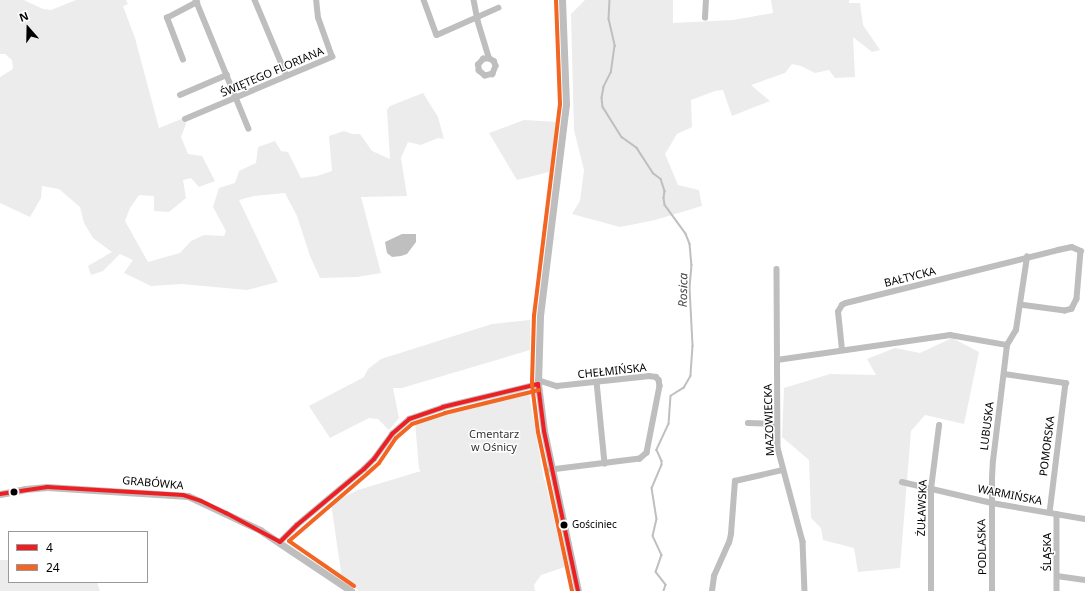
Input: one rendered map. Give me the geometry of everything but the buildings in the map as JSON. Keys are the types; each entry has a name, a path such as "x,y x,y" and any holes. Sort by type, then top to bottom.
{"street":[{"path":"255,0 287,76"},
{"name":"ŚWIĘTEGO FLORIANA","path":"185,119 332,58 318,18 316,0"},
{"path":"424,0 437,35 498,8"},
{"path":"474,0 489,58"},
{"path":"562,0 566,104 540,322 538,382 544,431 578,591"},
{"path":"705,18 706,0"},
{"path":"183,60 167,18 197,1 249,128"},
{"path":"180,95 227,75"},
{"name":"BAŁTYCKA","path":"842,350 838,312 844,304 1027,257 1072,247 1078,248 1082,255 1079,289 1076,303 1072,309 1065,311 1020,305"},
{"path":"777,360 950,335 1007,345 1016,330 1027,257"},
{"name":"MAZOWIECKA","path":"777,268 778,448 803,542 805,591"},
{"name":"LUBUSKA","path":"992,503 993,461 1007,345"},
{"name":"POMORSKA","path":"1004,374 1066,383 1050,513"},
{"name":"CHEŁMIŃSKA","path":"538,382 557,386 649,376 656,377 660,380 647,453 640,459 552,470"},
{"path":"280,542 297,525 364,469 374,459 392,434 409,419 450,404 538,382"},
{"path":"597,382 605,464"},
{"path":"748,423 777,424"},
{"name":"ŻUŁAWSKA","path":"931,591 931,489 939,426"},
{"path":"712,591 714,576 729,543 731,534 735,481 783,470"},
{"name":"WARMIŃSKA","path":"902,482 992,503 1085,519"},
{"name":"GRABÓWKA","path":"0,494 25,489 47,487 183,495 216,508 280,542 351,591"},
{"name":"PODLASKA","path":"992,503 992,591"},
{"name":"ŚLĄSKA","path":"1057,514 1057,591"},
{"path":"1057,576 1085,580"}],"green space":[{"path":"0,0 24,0 43,9 51,10 76,0 126,0 128,4 123,6 135,38 159,128 184,118 186,124 181,137 188,154 202,156 215,181 199,187 191,178 183,180 186,198 169,212 154,211 154,196 139,195 130,208 125,221 148,262 180,253 191,241 204,235 224,236 226,231 213,207 219,188 235,183 239,171 256,163 258,147 275,141 281,151 288,152 301,178 317,176 332,171 329,136 344,131 352,134 360,134 372,151 390,159 387,110 390,106 423,93 438,117 444,139 438,138 421,145 408,142 401,158 407,196 361,197 381,273 357,277 320,278 310,256 297,216 285,193 254,196 239,200 278,282 247,290 182,284 151,286 124,273 133,260 120,254 103,271 91,275 88,266 112,252 93,238 84,223 80,207 59,189 42,186 41,198 30,217 0,203 0,77 13,69 12,60 5,54 0,54"},
{"path":"585,0 673,0 673,23 733,20 773,13 771,0 849,0 849,3 860,3 863,25 880,50 872,52 853,37 855,77 835,78 829,70 815,73 801,66 792,64 785,73 751,85 770,101 732,116 723,90 715,91 691,100 692,127 677,134 665,154 678,185 699,190 702,206 655,220 620,227 572,214 580,201 584,170 574,130 571,14"},
{"path":"524,120 558,122 553,171 517,180 489,133"},
{"path":"530,320 530,350 402,388 393,388 399,418 389,430 378,419 369,418 330,438 309,406 364,377 368,369 381,359 492,324"},
{"path":"952,338 979,352 964,424 925,415 911,431 900,568 858,572 854,548 823,540 821,528 811,518 809,460 782,437 784,388 830,374 876,375 867,359 895,348 920,353"},
{"name":"Cmentarz w Ośnicy","path":"522,390 529,393 544,480 536,482 545,480 565,567 541,575 534,585 535,591 359,591 342,579 331,503 358,490 421,471 419,469 415,422 420,419"},
{"path":"0,560 8,560 8,583 97,583 100,591 0,591"}],"shaded area":[{"path":"402,234 416,234 416,242 407,254 392,257 387,253 385,242"}],"waterway":[{"name":"Rosica","path":"610,0 609,19 615,46 611,73 604,87 602,98 603,107 622,137 637,148 653,173 661,179 665,191 665,205 686,234 690,244 692,265 690,288 693,346 691,376 684,388 671,396 669,424 657,450 662,461 662,465 652,488 657,519 653,536 662,555 656,572 666,585 664,591"}],"transit line":[{"name":"24","path":"556,0 560,104 534,315 532,384 538,432 572,591"},
{"name":"4","path":"538,384 544,431 578,591"},
{"name":"4","path":"280,542 297,525 364,469 374,459 392,434 409,419 443,407 538,384"},
{"name":"24","path":"354,586 289,541 379,463 396,438 412,424 445,413 539,390"},
{"name":"4","path":"0,494 47,487 183,495 201,501 226,513 280,542"}],"place":[{"name":"Gościniec","path":"564,525"}]}
